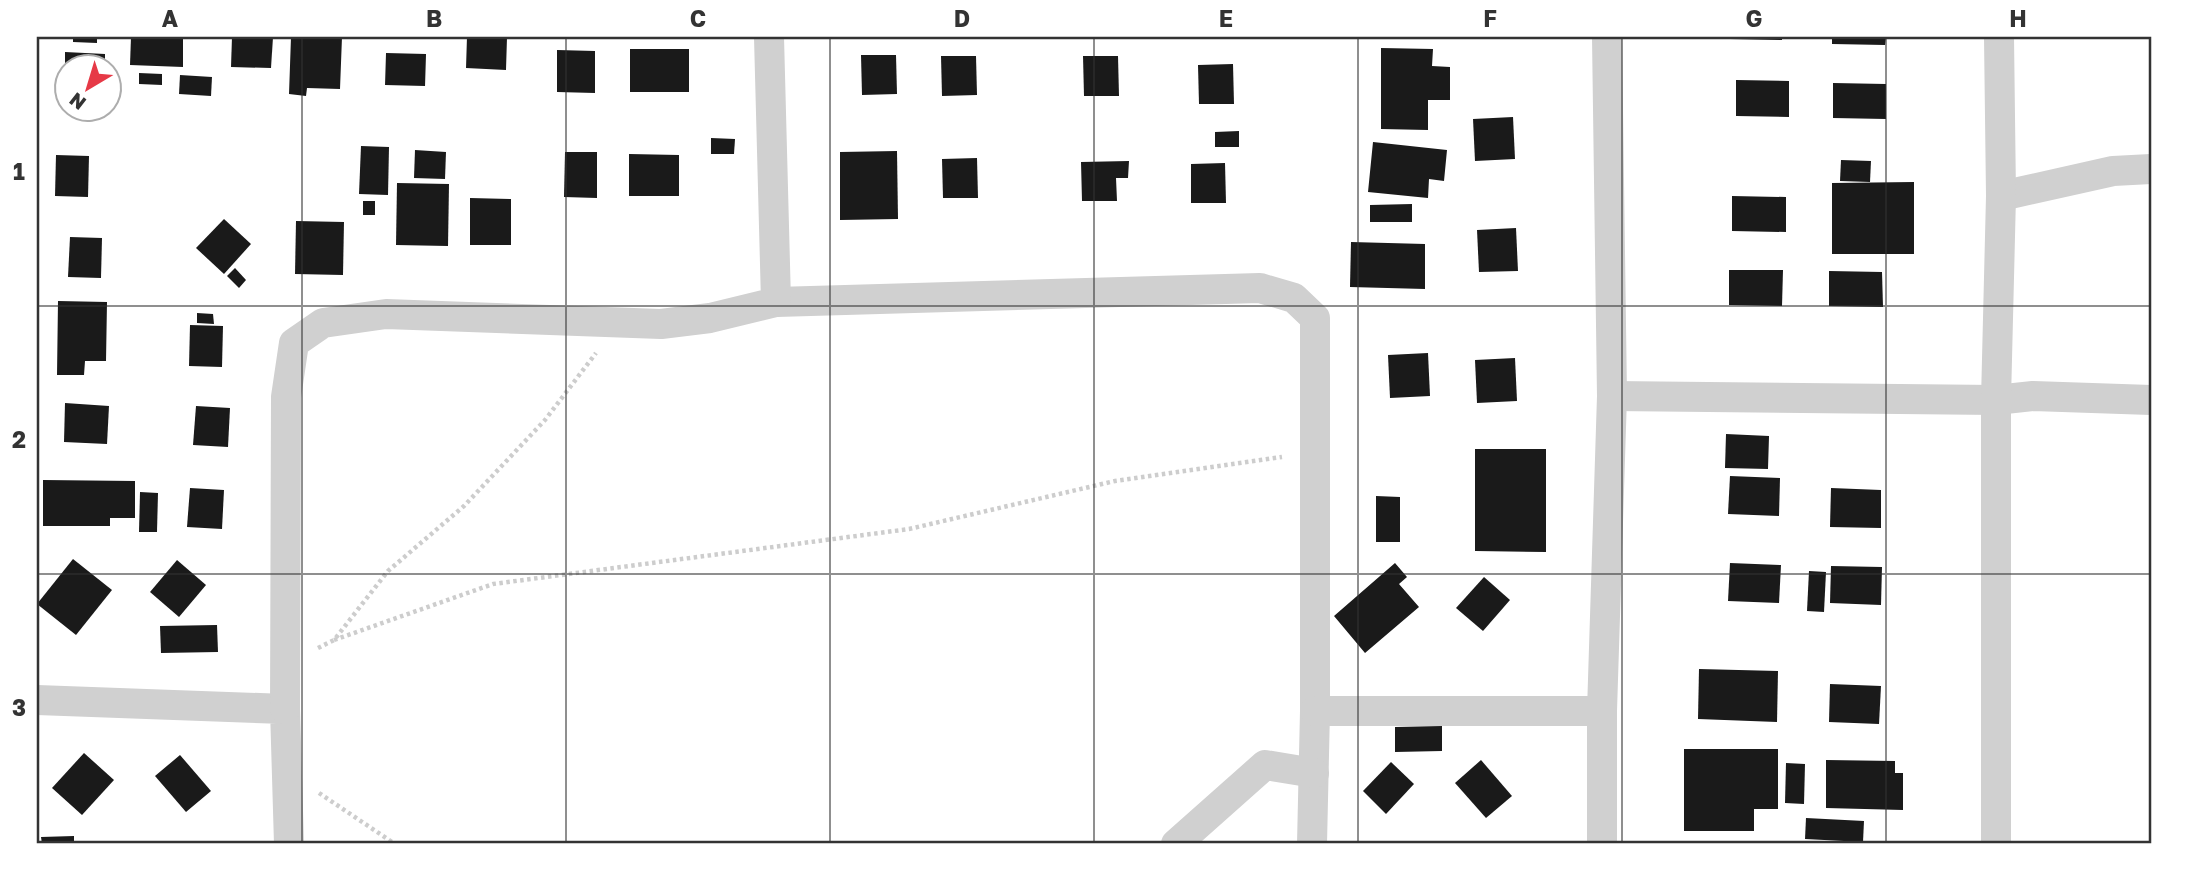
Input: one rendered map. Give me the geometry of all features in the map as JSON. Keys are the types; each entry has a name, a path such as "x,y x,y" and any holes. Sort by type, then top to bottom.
{"street":[{"path":"769,37 776,302"},
{"path":"1602,844 1602,711 1612,396 1607,37"},
{"path":"1996,844 1996,400 2001,196 2000,37"},
{"path":"2001,196 2113,171 2151,169"},
{"path":"289,844 285,709 286,397 294,343 323,323 386,314 661,324 710,318 776,302 1259,288 1294,298 1315,318 1315,711 1312,844"},
{"path":"1612,396 1996,400 2033,396 2151,400"},
{"path":"37,700 285,709"},
{"path":"1315,711 1602,711"},
{"path":"1176,844 1265,765 1314,774"}],"path":[{"path":"334,640 388,571 464,506 545,420 620,322"},
{"path":"285,664 334,640 493,584 909,529 1115,481 1281,457 1315,457"},
{"path":"287,771 395,844"}],"building":[{"path":"73,37 97,37 97,43 73,42"},
{"path":"131,37 183,37 183,67 130,65"},
{"path":"232,37 273,37 271,68 231,67"},
{"path":"291,37 342,37 340,89 307,88 306,96 289,94"},
{"path":"467,37 507,37 506,70 466,68"},
{"path":"1782,37 1782,40 1730,39"},
{"path":"1832,37 1886,37 1885,45 1832,44"},
{"path":"1381,48 1433,49 1432,66 1450,67 1450,100 1428,100 1428,130 1381,129"},
{"path":"630,49 689,49 689,92 630,92"},
{"path":"557,50 595,51 595,93 557,92"},
{"path":"386,53 426,54 425,86 385,85"},
{"path":"861,55 896,55 897,94 862,95"},
{"path":"941,56 976,56 977,95 942,96"},
{"path":"1083,56 1118,56 1119,96 1084,96"},
{"path":"1233,64 1234,104 1199,104 1198,65"},
{"path":"139,73 162,74 162,85 139,84"},
{"path":"180,75 212,77 211,96 179,94"},
{"path":"1736,80 1789,81 1789,117 1736,116"},
{"path":"1833,83 1886,84 1886,119 1833,118"},
{"path":"1513,117 1515,159 1475,161 1473,119"},
{"path":"1239,131 1239,147 1215,147 1215,132"},
{"path":"711,138 735,139 734,154 711,154"},
{"path":"1373,142 1447,150 1444,181 1429,179 1428,198 1368,192"},
{"path":"361,146 389,147 388,195 359,194"},
{"path":"415,150 446,152 445,179 414,178"},
{"path":"897,151 898,219 840,220 840,152"},
{"path":"565,152 597,152 597,198 564,197"},
{"path":"629,154 679,155 679,196 629,196"},
{"path":"56,155 89,156 88,197 55,196"},
{"path":"977,158 978,198 943,198 942,159"},
{"path":"1841,160 1871,161 1870,182 1840,181"},
{"path":"1129,161 1128,178 1116,178 1117,201 1082,201 1081,162"},
{"path":"1225,163 1226,203 1191,203 1191,164"},
{"path":"1914,182 1914,254 1832,254 1832,183"},
{"path":"397,183 449,184 448,246 396,245"},
{"path":"1732,196 1786,197 1786,232 1732,231"},
{"path":"470,198 511,199 511,245 470,245"},
{"path":"363,201 375,201 375,215 363,215"},
{"path":"1412,204 1412,222 1370,222 1370,205"},
{"path":"224,219 251,244 224,274 196,248"},
{"path":"296,221 344,222 343,275 295,274"},
{"path":"1516,228 1518,271 1479,272 1477,230"},
{"path":"70,237 102,238 101,278 68,277"},
{"path":"1351,242 1425,244 1425,289 1350,287"},
{"path":"235,268 246,280 239,288 227,276"},
{"path":"1729,270 1783,270 1782,306 1729,305"},
{"path":"1829,271 1882,272 1883,307 1829,306"},
{"path":"58,301 107,302 106,361 85,361 84,375 57,375"},
{"path":"197,313 213,314 214,324 197,323"},
{"path":"190,325 223,326 222,367 189,366"},
{"path":"1428,353 1430,396 1390,398 1388,355"},
{"path":"1515,358 1517,401 1477,403 1475,360"},
{"path":"65,403 109,406 107,444 64,442"},
{"path":"196,406 230,408 228,447 193,445"},
{"path":"1726,434 1769,436 1768,469 1725,468"},
{"path":"1475,449 1546,449 1546,552 1475,551"},
{"path":"1730,476 1780,478 1779,516 1728,514"},
{"path":"43,480 135,481 135,518 110,518 110,526 43,526"},
{"path":"190,488 224,490 222,529 187,527"},
{"path":"1831,488 1881,490 1881,528 1830,527"},
{"path":"140,492 158,493 157,532 139,532"},
{"path":"1376,496 1400,497 1400,542 1376,542"},
{"path":"73,559 112,590 76,635 37,604"},
{"path":"177,560 206,585 179,617 150,592"},
{"path":"1395,563 1407,577 1399,584 1419,607 1365,653 1334,616"},
{"path":"1730,563 1781,565 1779,603 1728,601"},
{"path":"1831,566 1882,567 1881,605 1830,603"},
{"path":"1809,571 1826,572 1824,612 1807,611"},
{"path":"1484,577 1510,600 1483,631 1456,608"},
{"path":"217,625 218,652 161,653 160,626"},
{"path":"1699,669 1778,671 1777,722 1698,719"},
{"path":"1830,684 1881,686 1879,724 1829,722"},
{"path":"1442,726 1442,751 1395,752 1395,727"},
{"path":"1684,749 1778,749 1778,809 1754,809 1754,831 1684,831"},
{"path":"84,753 114,780 82,815 52,788"},
{"path":"180,755 211,791 186,812 155,776"},
{"path":"1481,760 1512,796 1486,818 1455,783"},
{"path":"1826,760 1895,761 1895,773 1903,773 1903,810 1826,808"},
{"path":"1391,762 1414,784 1386,814 1363,791"},
{"path":"1786,763 1805,764 1804,804 1785,803"},
{"path":"1806,818 1864,821 1863,842 1805,839"},
{"path":"74,836 74,844 42,844 41,837"}]}
